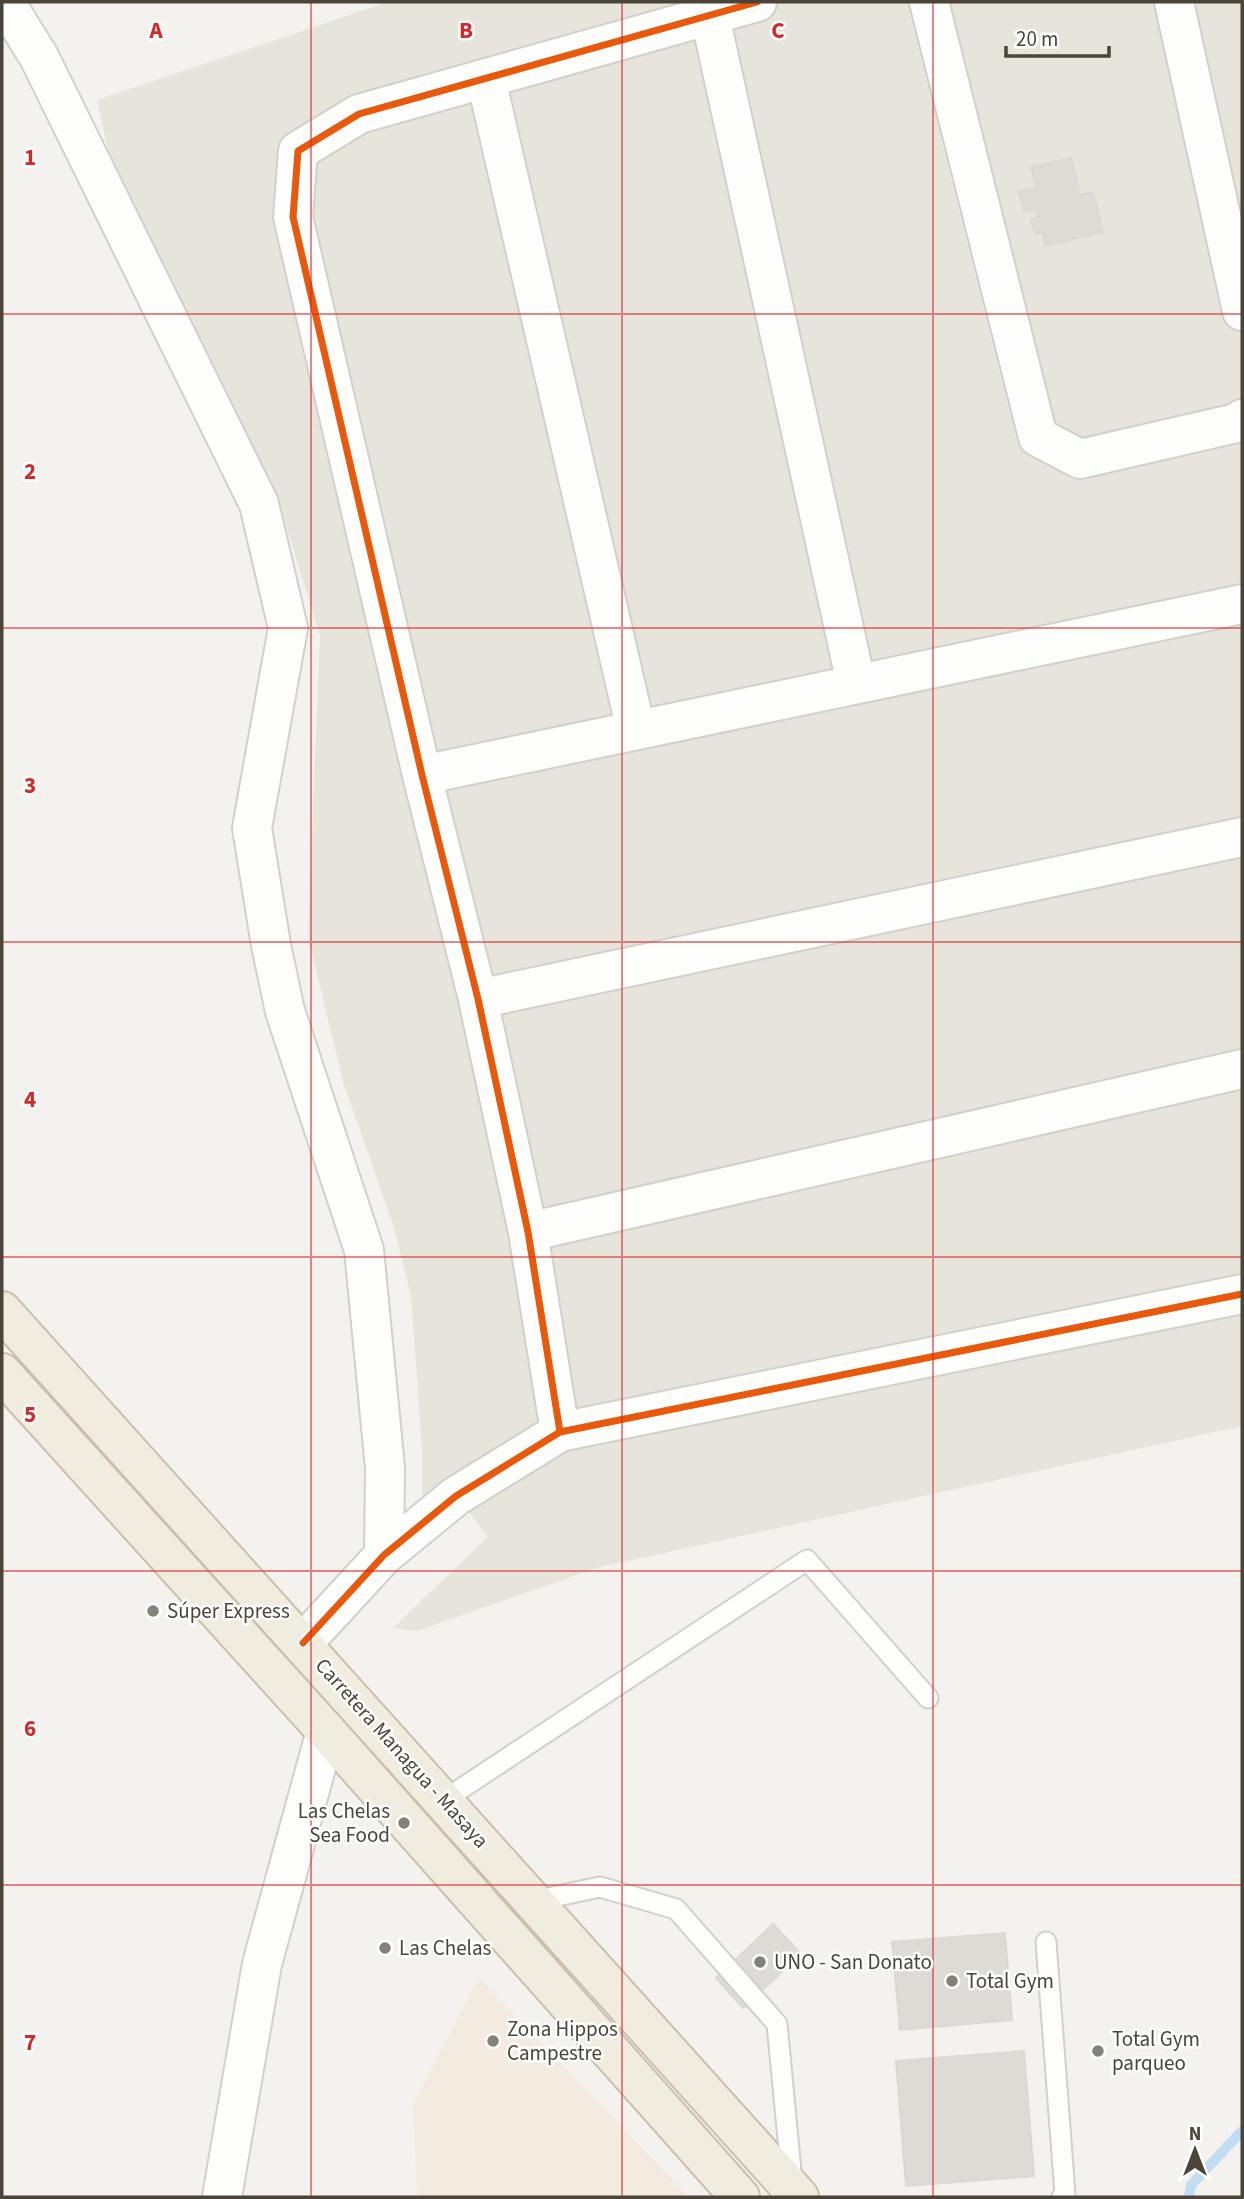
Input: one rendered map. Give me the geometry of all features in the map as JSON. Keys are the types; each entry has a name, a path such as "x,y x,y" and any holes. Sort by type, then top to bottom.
{"highway":[{"name":"Carretera Managua - Masaya","path":"2,1311 796,2193"},
{"name":"Carretera Managua - Masaya","path":"2,1373 326,1731 740,2197"}],"street":[{"path":"5,2 39,57 259,504 288,628 252,828 285,1011 364,1250 385,1468 384,1555"},
{"path":"560,1432 528,1232 478,999 422,775 293,218 298,151 359,114 757,2"},
{"path":"929,2 1038,437 1080,459 1241,422 1242,419"},
{"path":"1174,2 1242,311"},
{"path":"710,16 856,684"},
{"path":"486,79 636,730"},
{"path":"422,775 1242,604"},
{"path":"478,999 1242,837"},
{"path":"528,1232 1242,1069"},
{"path":"303,1643 384,1555 456,1496 560,1432 1242,1294"},
{"path":"222,2197 262,1964 326,1731"}],"lane":[{"path":"444,1800 807,1560 928,1698"},
{"path":"534,1901 600,1887 676,1909 685,1919 777,2024 796,2193"},
{"path":"1046,1942 1065,2194 1062,2197"}],"shaded area":[{"path":"388,2 1242,2 1242,1426 596,1568 417,1631 393,1628 488,1537 456,1496 422,1509 422,1448 411,1295 393,1224 343,1082 308,935 320,636 274,487 111,164 97,100"},
{"name":"Zona Hippos Campestre","path":"479,1978 689,2197 417,2197 413,2104"}],"building":[{"path":"1071,158 1080,195 1093,192 1103,232 1045,246 1042,232 1035,234 1031,219 1038,218 1036,208 1024,211 1019,192 1036,188 1031,167"},
{"path":"773,1924 801,1954 743,2008 716,1978"},
{"name":"Total Gym","path":"1005,1933 1012,2020 900,2030 892,1942"},
{"path":"1024,2051 1034,2176 906,2186 896,2061"}],"waterway":[{"path":"1189,2197 1191,2185 1242,2131"}],"cycle path":[{"path":"560,1432 528,1232 478,999 422,775 293,217 298,151 359,114 757,2"},
{"path":"303,1643 384,1555 456,1496 560,1432 1242,1294"}],"place":[{"name":"Súper Express","path":"153,1611"},
{"name":"Las Chelas Sea Food","path":"404,1823"},
{"name":"Las Chelas","path":"385,1948"},
{"name":"UNO - San Donato","path":"760,1962"},
{"name":"Total Gym","path":"952,1981"},
{"name":"Zona Hippos Campestre","path":"493,2041"},
{"name":"Total Gym parqueo","path":"1098,2051"}]}
